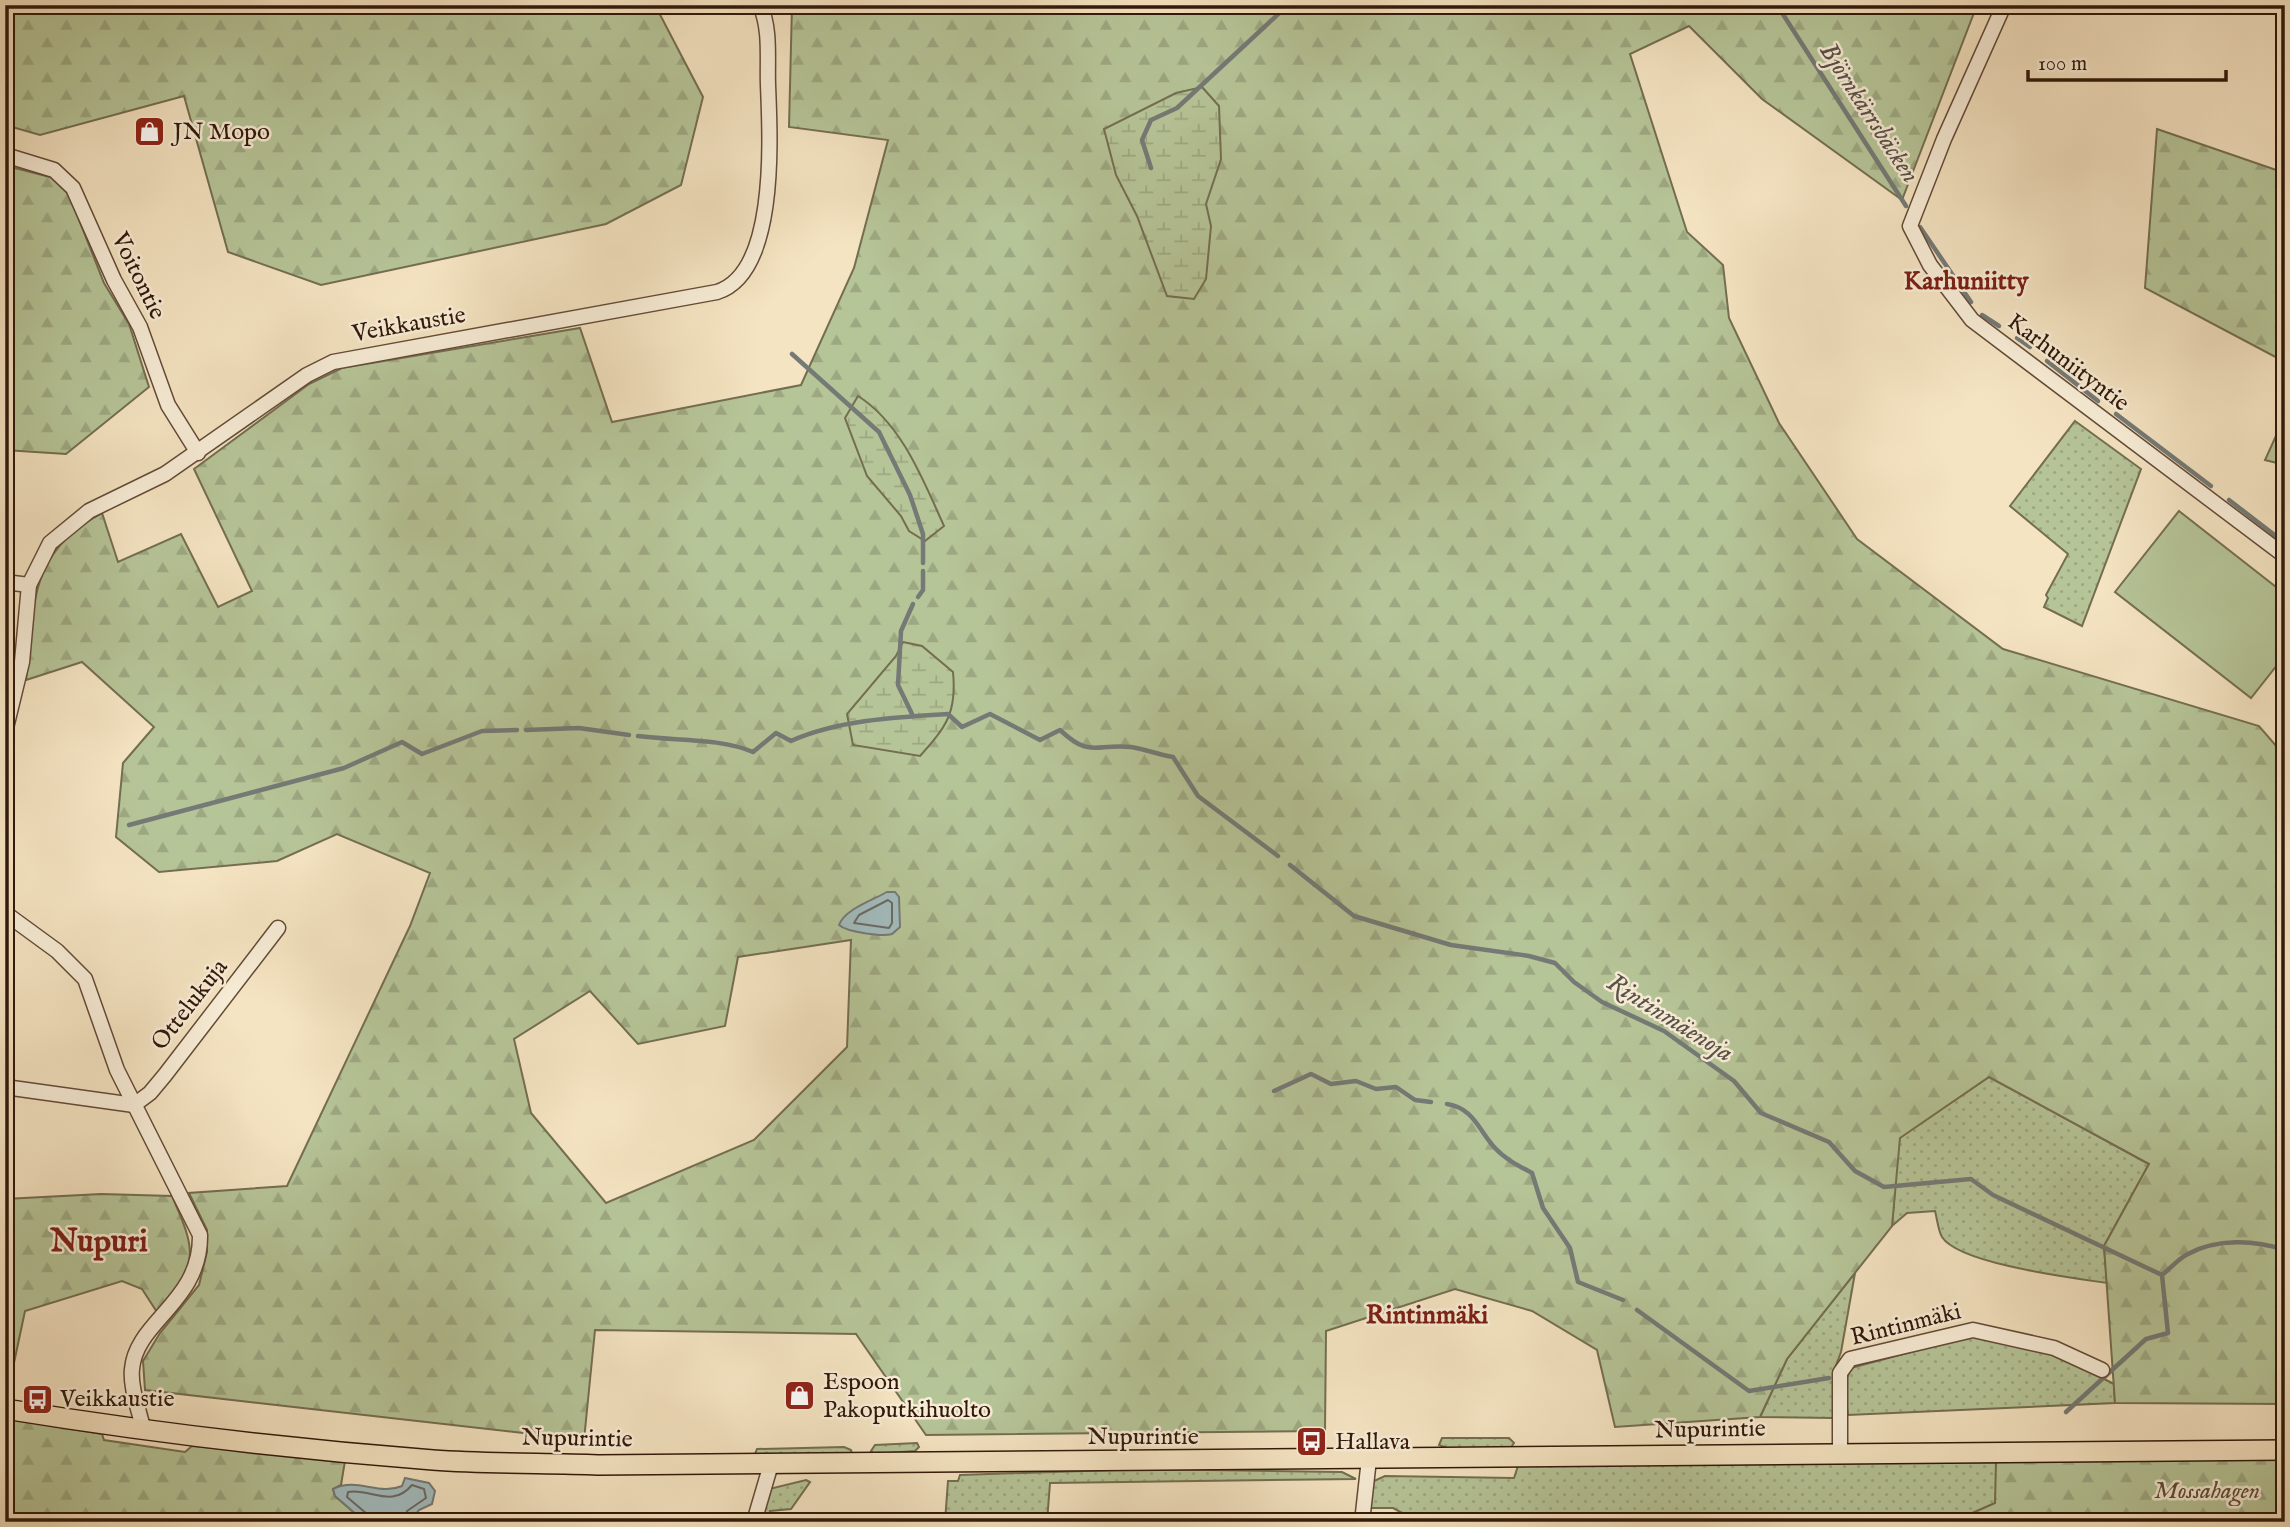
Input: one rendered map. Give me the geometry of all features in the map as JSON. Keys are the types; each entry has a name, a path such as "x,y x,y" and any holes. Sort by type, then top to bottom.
{"main road":[{"name":"Nupurintie","path":"5,1409 143,1428 435,1460 598,1465 2285,1450"}],"street":[{"name":"Veikkaustie","path":"5,732 22,662 29,585 50,543 67,526 89,511 165,474 198,453 307,375 333,362 717,292 734,284 750,261 760,234 768,181 770,120 767,38 760,5"},
{"name":"Karhuniityntie","path":"2004,5 1944,139 1909,226 1930,265 1972,320 2285,556"},
{"name":"Voitontie","path":"5,155 54,170 73,188 108,268 140,327 168,405 198,453"},
{"path":"5,582 29,585"},
{"path":"5,914 57,951 85,979 117,1070 200,1235 200,1249 183,1293 146,1337 132,1368 143,1428"},
{"name":"Ottelukuja","path":"134,1105 150,1093 165,1075 278,928"},
{"path":"5,1087 134,1105"},
{"name":"Rintinmäki","path":"1840,1452 1840,1373 1850,1359 1973,1330 2054,1348 2102,1370"},
{"path":"1362,1522 1369,1460"},
{"path":"754,1522 771,1464"}],"green space":[{"path":"5,5 655,5 703,97 681,185 606,224 321,285 228,252 184,96 40,135 5,125"},
{"path":"792,5 1977,5 1902,200 1762,99 1689,26 1630,54 1687,232 1723,265 1729,318 1779,423 1857,539 2003,649 2259,726 2277,747 2285,747 2285,1404 2115,1403 2104,1246 2149,1164 1989,1077 1900,1138 1892,1226 1787,1359 1760,1417 1615,1427 1597,1350 1532,1311 1455,1289 1326,1331 1325,1431 926,1435 856,1334 595,1330 584,1440 145,1390 143,1361 160,1333 199,1285 207,1252 207,1230 189,1193 287,1186 410,926 430,873 337,834 277,861 159,872 116,837 123,763 154,727 82,662 26,680 34,604 47,563 60,545 102,513 118,562 181,534 218,607 252,591 194,469 309,384 342,368 580,328 612,422 801,385 854,268 888,140 789,127","holes":["851,940 847,1047 754,1140 606,1203 531,1113 514,1039 590,991 638,1044 725,1026 738,957"]},
{"path":"1202,87 1219,106 1221,159 1206,204 1211,226 1206,279 1194,299 1167,296 1137,216 1116,175 1104,129 1176,93"},
{"path":"2157,129 2285,173 2285,362 2145,288"},
{"path":"7,166 58,179 70,197 104,283 129,324 149,387 66,454 5,450"},
{"path":"858,396 887,422 899,437 928,490 944,526 925,541 909,531 901,516 867,476 845,418"},
{"path":"2285,416 2285,465 2265,460"},
{"path":"2075,421 2141,469 2082,626 2044,607 2048,598 2046,595 2068,554 2010,506"},
{"path":"2179,511 2285,594 2285,655 2251,698 2115,592"},
{"path":"903,642 922,646 953,672 953,698 948,718 920,756 853,745 847,714 896,656"},
{"path":"1989,1077 2149,1164 2104,1246 2107,1283 2018,1268 1970,1255 1953,1247 1942,1237 1935,1211 1907,1213 1892,1226 1899,1138"},
{"path":"101,1194 172,1196 189,1245 190,1257 181,1282 157,1312 142,1289 122,1281 25,1311 11,1377 5,1376 5,1199"},
{"path":"1855,1273 1841,1352 1834,1371 1833,1418 1760,1417 1787,1359"},
{"path":"1974,1335 2055,1354 2114,1384 2115,1403 1848,1415 1844,1385 1851,1368"},
{"path":"5,1418 102,1434 104,1440 185,1452 192,1446 345,1461 341,1485 333,1489 335,1496 365,1522 5,1522"},
{"path":"1442,1438 1509,1438 1514,1443 1510,1449 1449,1449 1439,1445"},
{"path":"917,1443 919,1447 915,1451 875,1454 871,1451 875,1445"},
{"path":"844,1447 851,1450 852,1454 755,1454 757,1449"},
{"name":"Mossahagen","path":"2285,1459 2285,1522 1952,1522 1995,1503 1996,1462"},
{"path":"1996,1462 1996,1503 1952,1522 1419,1522 1393,1508 1368,1508 1374,1481 1385,1476 1514,1478 1518,1466"},
{"path":"1145,1469 1342,1472 1356,1479 1050,1483 1047,1522 945,1522 948,1481 958,1481 960,1475"},
{"path":"806,1480 810,1482 791,1509 770,1511 767,1522 759,1522 769,1489"}],"water":[{"path":"887,892 895,892 899,897 900,927 892,934 865,933 839,925 847,914"},
{"path":"405,1478 429,1483 435,1491 432,1504 419,1510 410,1522 365,1522 335,1496 333,1489 351,1485 393,1489 402,1486"}],"waterway":[{"path":"1151,168 1142,140 1151,120 1177,108 1288,5"},
{"name":"Björnkärrsbäcken","path":"1777,5 1906,206"},
{"name":"Björnkärrsbäcken","path":"1920,227 1971,302"},
{"name":"Björnkärrsbäcken","path":"1982,315 1999,326"},
{"name":"Björnkärrsbäcken","path":"2017,338 2030,347"},
{"path":"792,354 879,432 910,495 923,534 923,563"},
{"name":"Björnkärrsbäcken","path":"2047,361 2098,401"},
{"name":"Björnkärrsbäcken","path":"2116,414 2211,486"},
{"name":"Björnkärrsbäcken","path":"2229,500 2285,543"},
{"path":"918,597 923,590 923,571"},
{"path":"913,604 901,631 898,685 913,716"},
{"name":"Rintinmäenoja","path":"638,736 712,742 753,752 776,733 791,741 848,724 948,714 962,727 990,714 1040,740 1060,730 1070,739 1087,747 1131,747 1173,757 1198,796 1278,856"},
{"path":"526,730 579,728 629,735"},
{"path":"129,825 344,768 402,742 422,754 482,731 517,730"},
{"name":"Rintinmäenoja","path":"1290,865 1354,916 1451,945 1529,956 1555,963 1574,982 1602,1002 1664,1031 1734,1081 1761,1113 1829,1142 1855,1171 1884,1187 1971,1179 1993,1195 2162,1275"},
{"path":"1274,1091 1311,1074 1331,1084 1356,1081 1376,1089 1396,1087 1415,1100 1431,1102"},
{"path":"1447,1104 1464,1110 1499,1152 1532,1173 1543,1208 1570,1248 1578,1282 1623,1300"},
{"name":"Rintinmäenoja","path":"2162,1275 2185,1256 2211,1245 2236,1242 2285,1250"},
{"path":"2066,1412 2146,1339 2168,1333 2162,1275"},
{"path":"1637,1310 1749,1391 1829,1378"}],"place":[{"name":"JN Mopo","path":"150,132"},
{"name":"Espoon Pakoputkihuolto","path":"800,1396"},
{"name":"Veikkaustie","path":"37,1399"},
{"name":"Hallava","path":"1312,1442"}],"district":[{"name":"Karhuniitty","path":"1966,281"},
{"name":"Nupuri","path":"99,1242"},
{"name":"Rintinmäki","path":"1427,1315"}]}
